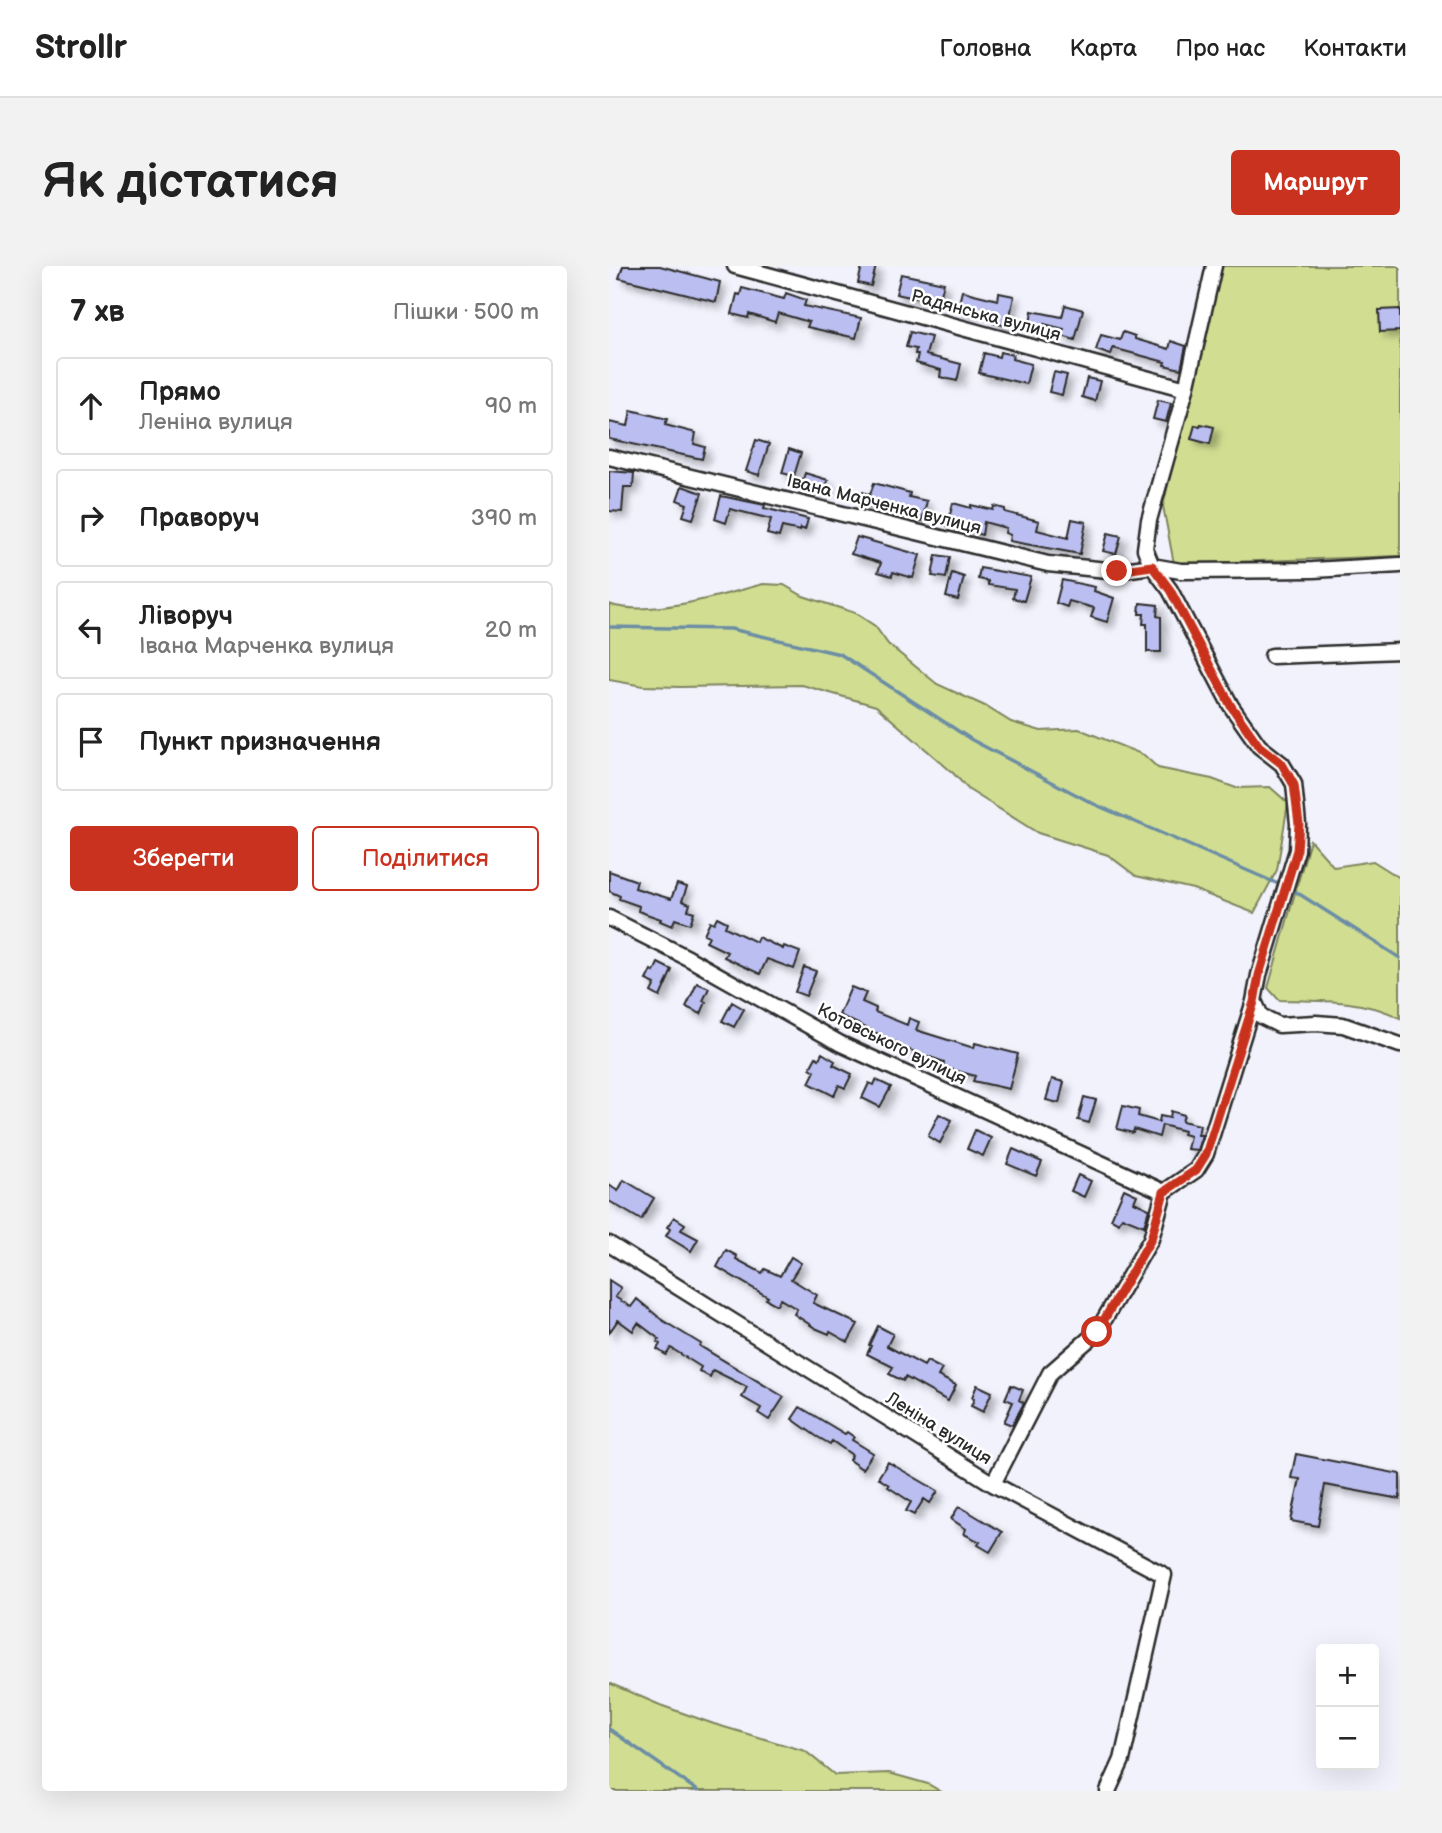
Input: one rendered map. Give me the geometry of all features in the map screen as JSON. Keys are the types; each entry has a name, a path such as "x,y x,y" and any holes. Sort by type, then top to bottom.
{"street":[{"name":"Радянська вулиця","path":"735,266 1186,389"},
{"path":"1164,1192 1196,1170 1206,1154 1254,1002 1259,975 1297,850 1299,824 1294,785 1282,764 1259,746 1231,706 1170,590 1152,566 1145,549 1149,520 1186,389 1214,266"},
{"name":"Івана Марченка вулиця","path":"609,457 1048,564 1117,571 1152,566 1194,571 1313,570 1400,565"},
{"path":"1272,656 1400,652"},
{"name":"Котовського вулиця","path":"609,918 688,958 841,1044 1164,1192"},
{"path":"1254,1002 1261,1016 1279,1025 1343,1025 1400,1045"},
{"name":"Леніна вулиця","path":"609,1244 993,1484 1050,1373 1097,1332 1151,1239 1164,1192"},
{"path":"993,1484 1164,1575 1122,1760 1108,1791"}],"green space":[{"path":"1220,266 1400,266 1400,556 1174,564 1163,506"},
{"path":"763,584 784,585 803,596 855,613 875,626 888,644 937,684 985,706 1011,722 1041,731 1079,729 1144,755 1158,768 1212,779 1236,788 1270,787 1288,803 1277,870 1254,913 1193,889 1136,876 1108,855 1038,833 969,790 876,706 802,685 680,687 643,686 609,680 609,604 625,608 664,607"},
{"path":"1310,840 1334,867 1373,861 1400,878 1400,1018 1356,1004 1279,1000 1268,988"},
{"path":"609,1683 714,1724 805,1751 835,1775 889,1773 928,1784 940,1791 609,1791"}],"building":[{"path":"623,266 660,266 720,282 716,302 619,278"},
{"path":"862,266 876,266 871,286 858,283"},
{"path":"901,274 944,283 939,303 896,294"},
{"path":"742,288 784,299 786,293 806,300 804,306 861,318 856,338 807,327 809,322 778,313 775,322 749,314 748,318 732,314 737,294 740,295"},
{"path":"962,291 998,300 999,293 1014,296 1008,326 993,323 994,316 972,310 971,314 957,311"},
{"path":"1065,305 1083,310 1075,340 1062,336 1064,329 1044,324 1042,333 1029,330 1032,311 1062,317"},
{"path":"1400,309 1400,331 1380,332 1379,310"},
{"path":"910,332 931,337 926,355 961,364 957,381 940,377 941,370 916,363 916,349 906,347"},
{"path":"1123,332 1135,336 1135,339 1169,349 1171,341 1186,346 1181,369 1113,348 1111,355 1096,350 1101,335 1120,340"},
{"path":"1000,352 1013,355 1012,359 1031,364 1026,384 979,373 984,353 999,357"},
{"path":"1054,372 1067,375 1062,395 1049,392"},
{"path":"1087,378 1100,381 1095,401 1082,397"},
{"path":"1158,400 1171,403 1166,422 1153,419"},
{"path":"631,410 667,419 665,425 696,433 694,444 705,447 702,459 609,439 609,422 628,426"},
{"path":"1195,425 1214,427 1210,444 1191,439"},
{"path":"756,440 769,444 759,475 746,471"},
{"path":"789,449 801,453 794,476 782,473"},
{"path":"609,471 634,473 633,487 624,487 622,512 609,511"},
{"path":"805,473 828,480 825,492 801,485"},
{"path":"874,483 910,493 909,497 927,501 922,521 859,503 863,492 870,495"},
{"path":"682,486 702,493 693,519 683,516 687,504 677,500"},
{"path":"721,496 765,505 764,508 808,519 805,530 782,527 779,537 767,534 771,519 730,509 726,523 715,519"},
{"path":"953,503 971,508 971,505 993,510 994,506 1005,509 1005,512 1039,521 1037,530 1068,538 1072,519 1086,522 1080,554 1009,541 1010,535 1005,533 1006,528 984,522 982,535 947,526"},
{"path":"1108,533 1121,536 1116,554 1103,551"},
{"path":"857,537 920,555 913,578 893,572 892,576 878,572 881,563 851,554"},
{"path":"936,555 950,557 946,578 932,576"},
{"path":"980,568 1031,577 1024,601 1013,598 1015,589 988,585 988,581 978,579"},
{"path":"952,573 964,577 958,600 946,597"},
{"path":"1062,580 1095,587 1094,591 1114,598 1107,622 1091,617 1094,608 1069,601 1067,607 1056,603"},
{"path":"1140,603 1158,605 1157,616 1161,617 1161,652 1147,652 1147,624 1143,624 1144,614 1139,614"},
{"path":"609,871 637,881 635,888 671,899 677,884 687,887 682,901 690,904 688,910 694,912 690,924 675,919 672,926 638,911 639,906 619,899 620,896 609,891"},
{"path":"717,917 727,922 725,927 756,942 758,937 783,949 784,946 800,952 794,969 767,959 760,974 724,957 727,952 706,942 709,936 704,934 710,921 714,923"},
{"path":"658,963 672,970 660,997 651,992 655,984 646,980"},
{"path":"804,967 816,971 806,996 795,992"},
{"path":"697,983 709,988 701,1014 686,1007"},
{"path":"851,987 866,993 862,1002 876,1008 875,1012 907,1025 909,1018 919,1022 916,1030 974,1048 975,1043 1018,1054 1009,1089 973,1081 975,1076 943,1067 944,1062 898,1046 899,1044 839,1015"},
{"path":"732,1002 744,1009 734,1027 722,1021"},
{"path":"822,1053 835,1061 833,1065 852,1074 845,1088 839,1085 834,1096 809,1083 815,1071 810,1068 816,1057 819,1059"},
{"path":"1052,1079 1064,1082 1059,1103 1046,1100"},
{"path":"876,1080 891,1087 880,1107 862,1098 869,1083 874,1085"},
{"path":"1084,1097 1096,1100 1089,1123 1078,1120"},
{"path":"1123,1106 1139,1110 1138,1116 1159,1122 1160,1116 1170,1118 1171,1111 1184,1115 1182,1121 1200,1125 1198,1135 1202,1135 1197,1150 1187,1149 1190,1136 1183,1134 1184,1131 1162,1125 1159,1137 1134,1129 1133,1133 1117,1129"},
{"path":"939,1114 952,1120 940,1143 928,1136"},
{"path":"975,1130 991,1138 983,1156 967,1149"},
{"path":"1013,1149 1042,1162 1036,1176 1007,1164"},
{"path":"1078,1175 1091,1181 1084,1197 1071,1191"},
{"path":"624,1180 654,1198 641,1220 609,1201 609,1185 618,1191"},
{"path":"1124,1189 1137,1195 1134,1202 1149,1209 1144,1226 1122,1217 1119,1223 1111,1219"},
{"path":"674,1217 685,1224 681,1230 698,1239 691,1251 666,1236 670,1229 667,1227"},
{"path":"726,1250 737,1256 736,1259 762,1273 765,1269 780,1276 791,1257 801,1263 791,1279 817,1295 813,1303 858,1324 848,1342 830,1332 829,1334 815,1328 794,1314 797,1309 780,1299 777,1305 717,1267"},
{"path":"609,1280 621,1288 615,1297 631,1307 637,1299 662,1320 701,1344 700,1346 784,1397 769,1420 758,1413 761,1408 742,1397 747,1387 713,1370 710,1377 699,1371 701,1367 671,1348 666,1355 657,1349 659,1339 638,1323 633,1331 618,1320 609,1333"},
{"path":"878,1326 893,1334 887,1346 924,1366 927,1361 942,1369 938,1376 956,1385 948,1401 905,1377 903,1381 889,1374 893,1367 867,1354"},
{"path":"977,1385 992,1392 983,1412 971,1406"},
{"path":"1011,1385 1023,1390 1019,1400 1024,1403 1012,1425 1004,1422 1013,1402 1005,1399"},
{"path":"800,1407 845,1434 847,1432 854,1437 852,1440 873,1453 862,1469 849,1460 852,1455 832,1441 830,1444 816,1436 792,1419"},
{"path":"1296,1454 1400,1474 1400,1499 1325,1485 1318,1526 1291,1521 1300,1479 1291,1478"},
{"path":"888,1462 938,1491 930,1503 924,1499 914,1515 906,1511 911,1502 878,1478"},
{"path":"959,1506 1002,1532 990,1552 978,1545 980,1542 964,1534 966,1529 951,1519"}],"waterway":[{"path":"609,627 731,629 840,654 972,740 1094,804 1276,883"},
{"path":"1293,890 1400,958"},
{"path":"609,1729 698,1791"}],"route":[{"path":"1097,1332 1151,1239 1164,1192 1196,1170 1206,1154 1254,1002 1259,975 1297,850 1299,824 1294,785 1282,764 1259,746 1231,706 1180,614 1170,590 1152,566 1117,571"}]}
